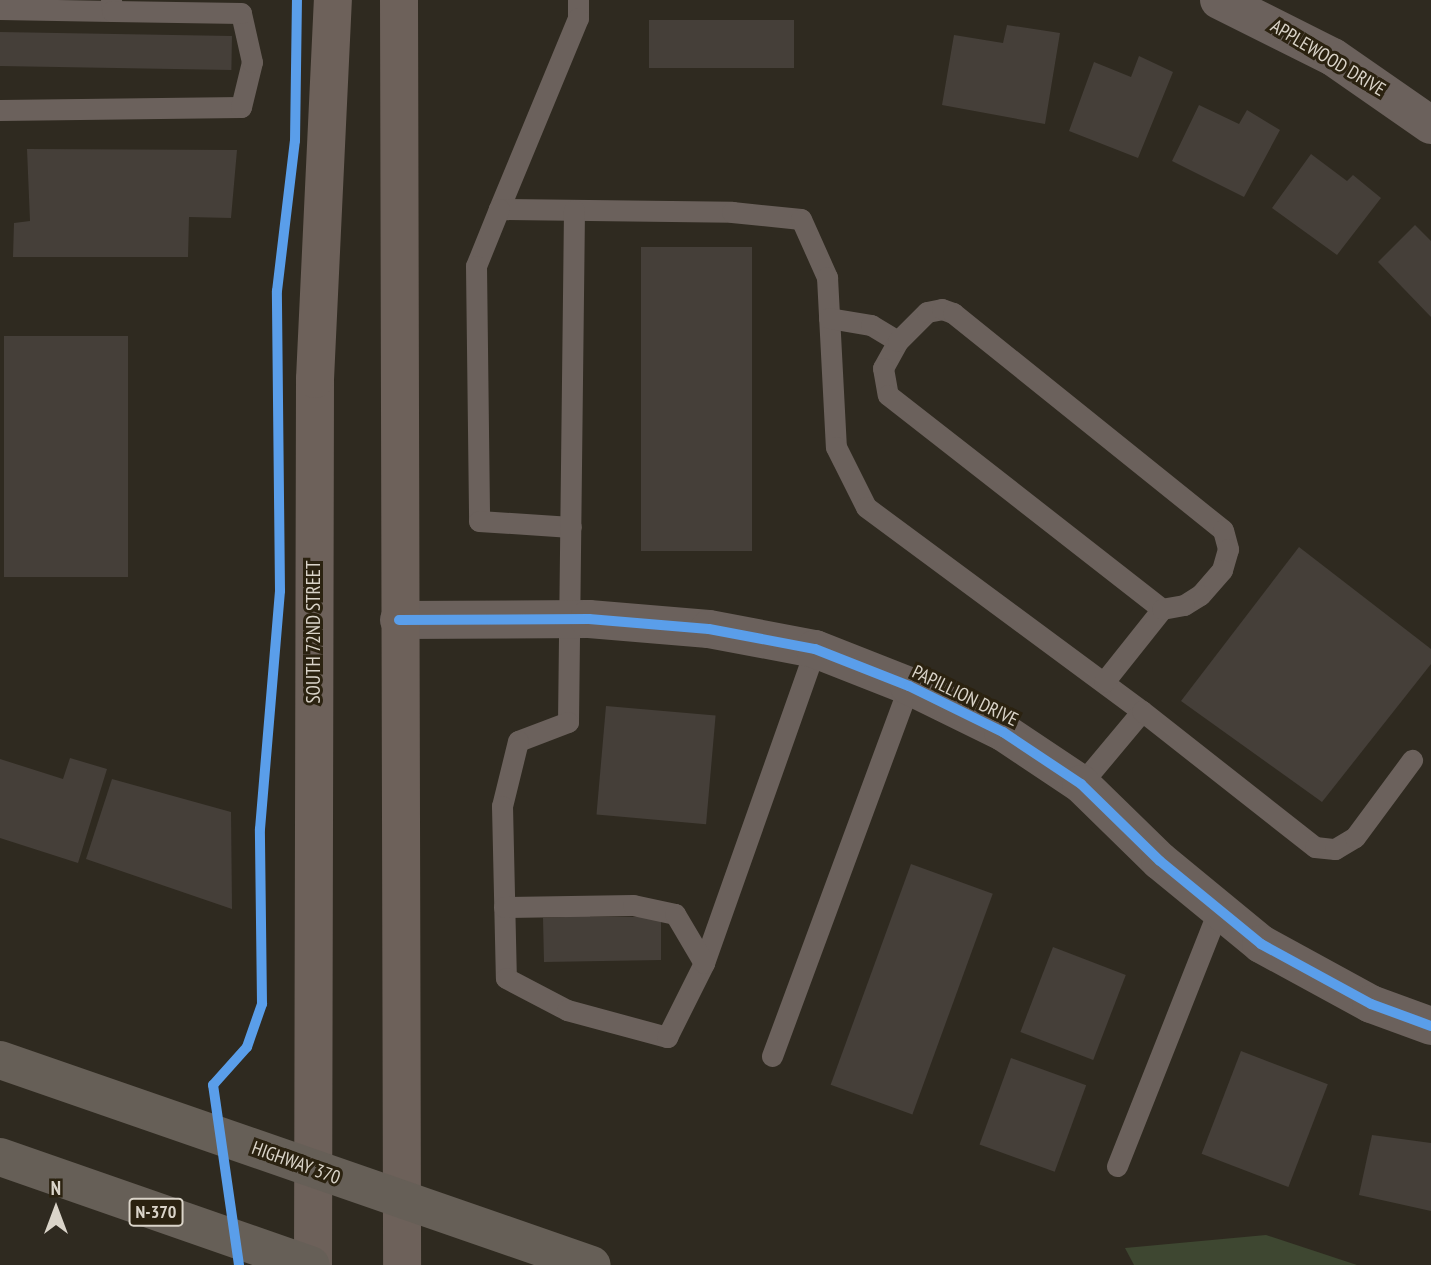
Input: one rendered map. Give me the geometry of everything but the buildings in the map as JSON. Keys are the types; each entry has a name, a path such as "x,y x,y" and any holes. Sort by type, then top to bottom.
{"highway":[{"name":"HIGHWAY 370","path":"0,1060 313,1167 400,1202 592,1265"},
{"name":"N-370","path":"0,1157 312,1265"}],"main road":[{"name":"SOUTH 72ND STREET","path":"312,1265 315,379 333,0"},
{"path":"399,0 402,1265"}],"street":[{"name":"APPLEWOOD DRIVE","path":"1219,0 1333,57 1431,125"},
{"name":"PAPILLION DRIVE","path":"399,620 570,619 709,629 815,649 909,687 1003,732 1081,784 1160,861 1261,944 1371,1004 1431,1026"}],"lane":[{"path":"571,527 478,522 476,266 578,18 578,0"},
{"path":"0,9 112,5 242,13 252,62 242,107 0,110"},
{"path":"499,209 733,212 801,219 827,277 836,447 866,507 1104,682 1315,847 1335,849 1355,837 1412,760"},
{"path":"574,210 568,722 518,741 502,806 506,978 567,1010 667,1037 704,963 815,649"},
{"path":"1104,682 1162,609 1184,606 1200,595 1222,570 1228,549 1223,530 953,313 942,309 927,312 898,341 883,368 888,395 1162,609"},
{"path":"829,318 871,325 898,341"},
{"path":"772,1056 909,687"},
{"path":"1081,784 1142,711"},
{"path":"504,907 633,905 675,914 704,963"},
{"path":"1117,1166 1219,909"}],"green space":[{"path":"1266,1235 1357,1265 1134,1265 1125,1248"}],"cycle path":[{"path":"239,1265 213,1085 247,1047 262,1004 260,829 280,591 277,291 295,141 297,0"},
{"path":"399,620 589,619 709,629 815,649 909,686 1003,732 1081,784 1160,861 1261,944 1371,1004 1431,1026"}]}
